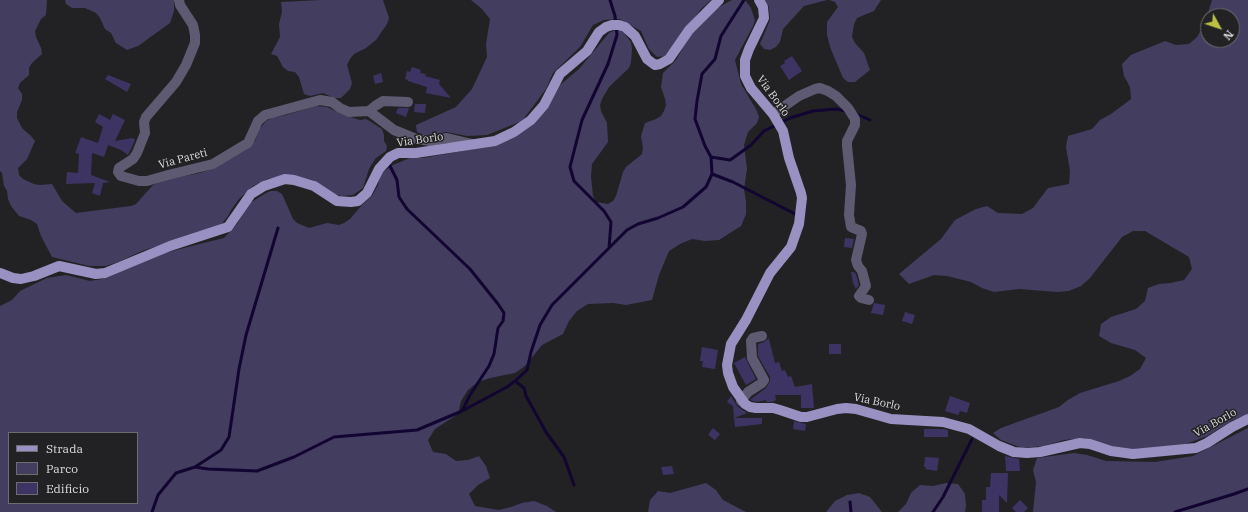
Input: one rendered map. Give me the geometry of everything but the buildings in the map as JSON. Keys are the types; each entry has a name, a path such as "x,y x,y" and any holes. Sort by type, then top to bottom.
{"main road":[{"name":"Via Borlo","path":"0,273 13,278 28,278 59,266 96,274 105,273 170,246 223,229 231,224 250,194 264,186 285,179 314,186 337,201 358,201 367,193 379,169 390,157 398,154 416,153 495,141 514,132 531,120 544,105 560,74 587,50 599,32 606,27 619,25 625,27 635,36 647,59 655,65 660,64 669,59 689,30 719,0"},
{"name":"Via Borlo","path":"759,0 763,7 764,18 745,60 744,76 751,88 773,114 783,131 788,158 801,193 800,215 791,247 770,273 746,320 731,344 727,365 728,373 733,387 741,401 750,407 773,408 807,417 846,408 856,409 892,419 943,422 969,429 999,446 1014,452 1027,453 1040,452 1080,443 1090,444 1111,451 1133,454 1196,448 1248,419"}],"street":[{"name":"Via Pareti","path":"179,0 192,25 195,35 195,43 186,65 176,82 146,117 144,122 145,133 137,153 133,159 119,168 118,172 121,176 139,181 147,181 213,164 248,143 261,117 292,107 320,100 332,102 349,112 369,112"},
{"path":"773,114 799,96 820,88 836,96 848,108 855,119 855,125 846,146 851,185 849,215 852,227 861,231 862,234 856,260 862,271 866,286 860,296 862,299 869,300"},
{"path":"408,102 383,101 374,106 369,112 394,130 416,139 430,141 447,138 472,144"},
{"path":"741,401 748,392 764,380 752,358 751,341 753,338 762,336"}],"green space":[{"path":"0,0 47,0 46,15 41,19 35,31 42,54 32,63 29,68 29,75 20,83 18,88 22,94 22,100 17,112 17,118 22,128 35,141 27,159 18,168 19,175 23,179 34,184 52,184 62,201 76,213 131,206 136,204 153,185 169,179 200,173 217,167 246,150 255,141 259,130 266,121 316,106 327,107 341,114 360,120 366,119 382,129 384,141 387,146 386,151 376,158 372,164 363,188 353,195 341,196 335,194 313,180 291,175 267,179 253,186 239,199 220,226 142,251 106,266 89,266 52,257 41,236 37,224 31,220 19,216 11,206 4,186 2,173 0,171"},
{"path":"65,0 174,0 174,11 170,23 138,46 127,50 116,43 111,33 105,29 96,13 85,8 72,8 66,4"},
{"path":"320,0 383,0 389,18 387,24 376,40 366,48 354,54 350,59 347,65 352,83 350,89 341,98 334,98 323,93 310,96 304,94 299,77 295,72 288,71 283,67 277,56 271,54 280,37 279,24 282,12 281,2"},
{"path":"471,0 711,0 701,9 665,56 657,57 649,49 641,31 620,19 604,20 593,25 580,47 553,73 546,89 522,121 487,135 467,136 446,132 426,136 417,132 416,125 456,107 472,89 487,57 486,44 490,19 482,9"},
{"path":"732,0 745,0 751,8 755,20 735,60 741,84 759,117 757,123 748,132 744,145 747,169 744,189 746,214 741,226 719,240 705,241 692,239 669,251 659,275 652,300 626,305 613,303 588,304 577,311 569,321 563,334 542,345 525,366 515,373 478,382 468,390 461,401 458,414 435,429 428,440 433,452 446,454 456,461 468,460 479,456 486,466 490,478 478,485 469,494 475,506 499,510 534,501 547,506 556,512 0,512 0,306 12,300 20,291 47,278 66,275 90,281 102,279 164,253 224,238 237,224 250,203 271,191 277,191 282,194 293,219 297,223 309,228 327,223 339,225 344,223 350,219 372,196 383,172 393,165 410,158 423,158 497,145 546,110 560,85 579,69 609,33 617,29 623,32 631,42 631,62 629,68 609,87 602,99 600,105 601,111 607,123 608,142 592,164 591,177 593,196 596,202 608,204 613,201 616,196 623,172 626,167 642,154 643,148 641,136 645,123 661,116 664,111 666,105 661,87 663,73 676,60 689,37 717,8"},
{"path":"765,0 827,0 804,6 783,29 780,42 776,47 770,50 764,49 760,44 770,20 769,7"},
{"path":"829,0 881,0 874,11 857,18 854,24 852,37 864,53 870,70 855,82 848,82 843,78 830,47 827,35 827,22 838,7 835,2"},
{"path":"1212,0 1248,0 1248,414 1233,420 1207,436 1183,445 1134,449 1110,446 1084,438 1064,440 1044,446 1022,448 1001,440 993,433 1001,428 1059,407 1080,393 1119,381 1140,369 1146,358 1135,350 1111,343 1099,336 1101,324 1111,317 1136,309 1145,301 1148,288 1159,284 1184,280 1192,269 1189,257 1145,231 1133,231 1122,237 1090,278 1081,286 1069,291 1057,292 1019,289 994,292 971,282 947,276 934,275 909,284 899,274 941,239 955,220 976,209 987,206 998,213 1022,214 1033,208 1048,188 1069,184 1070,171 1066,147 1068,136 1092,129 1100,120 1111,114 1131,99 1130,87 1124,76 1122,64 1131,55 1165,41 1176,45 1189,44 1197,37 1200,32 1200,48 1240,48 1240,8 1210,8"},
{"path":"1248,428 1248,512 1033,512 1036,482 1033,470 1037,458 1074,453 1087,455 1106,461 1155,462 1193,456"},
{"path":"706,483 716,490 723,500 746,512 648,512 650,500 658,491 670,493"},
{"path":"946,483 958,484 965,494 965,512 898,512 906,504 911,493 920,485 933,486"},
{"path":"859,493 870,497 882,512 826,512 835,501 847,495"}],"waterway":[{"path":"609,248 611,222 604,211 574,181 570,167 582,120 608,64 617,35 615,16 610,0"},
{"path":"152,512 158,495 176,473 195,467 257,471 294,457 334,437 417,430 462,411 507,387 515,381 527,370 540,325 552,305 627,230 638,224 658,218 683,207 706,187 712,174 711,157 705,146 695,119 702,74 715,59 721,36 744,0"},
{"path":"711,157 730,160 751,145 764,131 790,118 813,111 836,109 846,111"},
{"path":"854,113 870,120"},
{"path":"389,164 397,180 399,197 407,209 470,269 504,313 503,321 498,328 494,354 489,366 470,395 462,411"},
{"path":"712,174 733,182 797,215"},
{"path":"195,467 221,450 229,437 239,369 246,335 278,228"},
{"path":"515,381 524,388 526,396 546,432 564,457 574,485"},
{"path":"933,512 943,497 972,439"},
{"path":"1175,512 1248,489"},
{"path":"850,502 851,512"}]}
